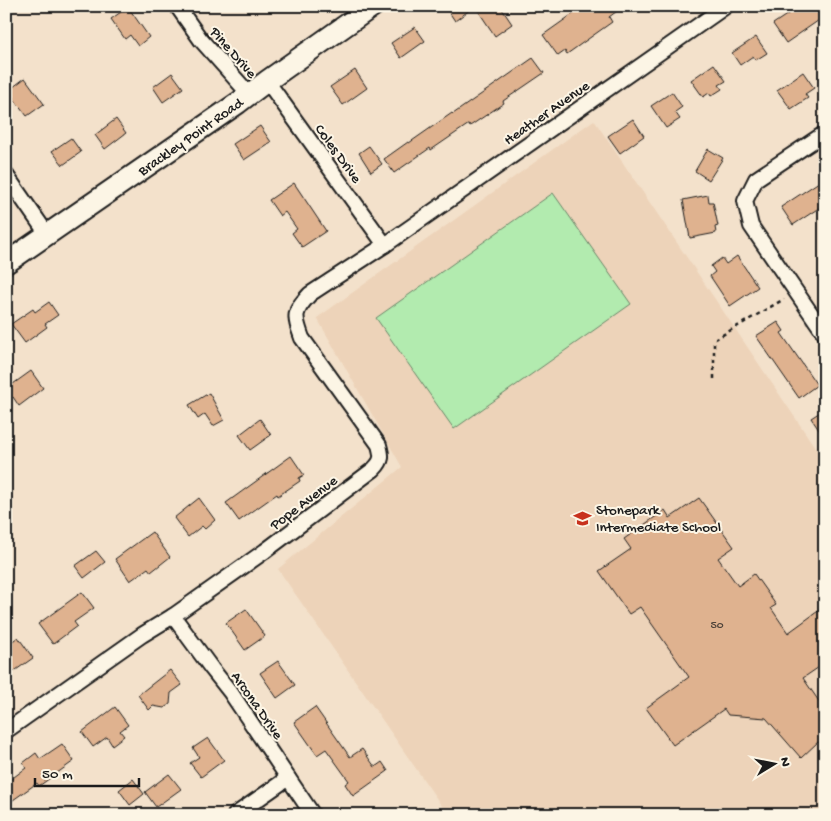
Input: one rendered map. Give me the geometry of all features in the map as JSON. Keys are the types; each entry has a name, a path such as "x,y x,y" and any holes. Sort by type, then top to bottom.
{"main road":[{"name":"Brackley Point Road","path":"6,263 372,6"}],"street":[{"name":"Pine Drive","path":"176,6 201,40 249,94"},
{"name":"Heather Avenue","path":"385,245 726,6"},
{"name":"Coles Drive","path":"267,81 385,245"},
{"path":"825,132 756,179 745,201 750,226 825,334"},
{"path":"6,175 47,234"},
{"name":"Pope Avenue","path":"6,731 295,530 381,462 380,445 302,338 296,323 296,313 310,294 385,245"},
{"name":"Arcona Drive","path":"173,616 231,693 313,815"},
{"path":"235,815 288,778"}],"path":[{"path":"714,379 714,340 796,292"}],"shaded area":[{"name":"Stonepark Intermediate School","path":"594,120 825,462 825,815 448,815 278,569 402,467 317,318"}],"green space":[{"path":"553,193 631,304 454,429 376,318"}],"building":[{"path":"445,6 475,6 455,21"},
{"path":"475,6 500,6 512,24 495,36"},
{"path":"584,6 624,6 609,17 612,22 567,54 565,51 558,56 543,35"},
{"path":"800,6 825,6 825,16 786,43 773,24"},
{"path":"128,7 149,37 138,46 130,35 125,39 111,19"},
{"path":"415,27 425,41 401,58 391,43"},
{"path":"756,37 767,53 756,60 753,56 740,65 732,53"},
{"path":"533,58 544,73 470,126 469,124 431,150 430,148 394,173 384,159"},
{"path":"714,64 726,81 719,85 722,89 711,96 709,93 703,97 691,80"},
{"path":"355,70 367,88 343,105 330,87"},
{"path":"803,72 814,88 805,94 808,98 791,109 777,90"},
{"path":"172,73 183,88 163,102 153,87"},
{"path":"25,78 44,104 27,116 8,91"},
{"path":"672,92 682,107 675,112 680,119 666,128 651,106"},
{"path":"116,119 126,133 105,149 95,135"},
{"path":"633,119 644,136 620,153 608,136"},
{"path":"260,126 271,142 244,160 233,144"},
{"path":"71,138 81,152 63,165 52,151"},
{"path":"369,146 382,164 371,172 359,153"},
{"path":"708,149 723,158 709,180 695,171"},
{"path":"825,178 825,204 793,225 781,207"},
{"path":"294,183 326,231 302,247 292,233 297,229 285,212 280,216 269,200"},
{"path":"708,195 709,202 713,202 718,226 715,227 716,233 690,238 683,200"},
{"path":"737,256 758,287 730,306 710,276 715,272 711,266 722,258 726,264"},
{"path":"49,302 58,315 45,324 47,327 25,343 11,324 33,309 35,312"},
{"path":"778,322 784,331 781,333 817,385 799,398 756,336"},
{"path":"31,371 43,388 19,406 13,397 6,402 6,389"},
{"path":"209,393 224,420 213,426 205,414 198,419 189,405"},
{"path":"825,409 825,439 811,418"},
{"path":"260,419 271,435 250,450 239,435"},
{"path":"291,456 304,475 299,478 300,481 278,496 277,494 239,521 226,503"},
{"path":"199,498 215,520 205,529 202,526 188,537 174,518"},
{"path":"699,498 734,547 718,558 738,586 754,574 776,605 771,608 788,633 825,606 825,663 803,678 825,710 825,745 818,742 801,758 766,718 728,715 724,709 673,745 646,708 689,677 640,607 629,614 599,571 631,549 624,539 665,510 670,518"},
{"path":"152,532 170,557 151,572 148,568 130,581 115,559"},
{"path":"96,551 105,562 84,578 75,566"},
{"path":"82,592 94,608 74,622 77,626 53,644 38,624"},
{"path":"246,609 265,636 245,650 226,623"},
{"path":"18,637 33,658 6,677 6,646"},
{"path":"278,661 295,685 277,698 260,673"},
{"path":"170,670 182,685 171,693 170,704 164,708 153,706 149,710 138,695"},
{"path":"115,707 128,725 120,731 124,736 112,745 107,737 93,747 82,732"},
{"path":"315,707 350,757 362,749 375,767 382,762 388,771 353,796 345,784 349,781 326,749 317,755 294,722"},
{"path":"208,738 224,760 201,777 190,763 199,757 193,748"},
{"path":"62,744 74,761 39,786 37,783 6,805 6,783 26,768 23,763 36,753 40,759"},
{"path":"169,774 181,789 156,807 145,792"},
{"path":"133,779 144,794 130,805 119,790"}],"place":[{"name":"Stonepark Intermediate School","path":"582,518"}]}
